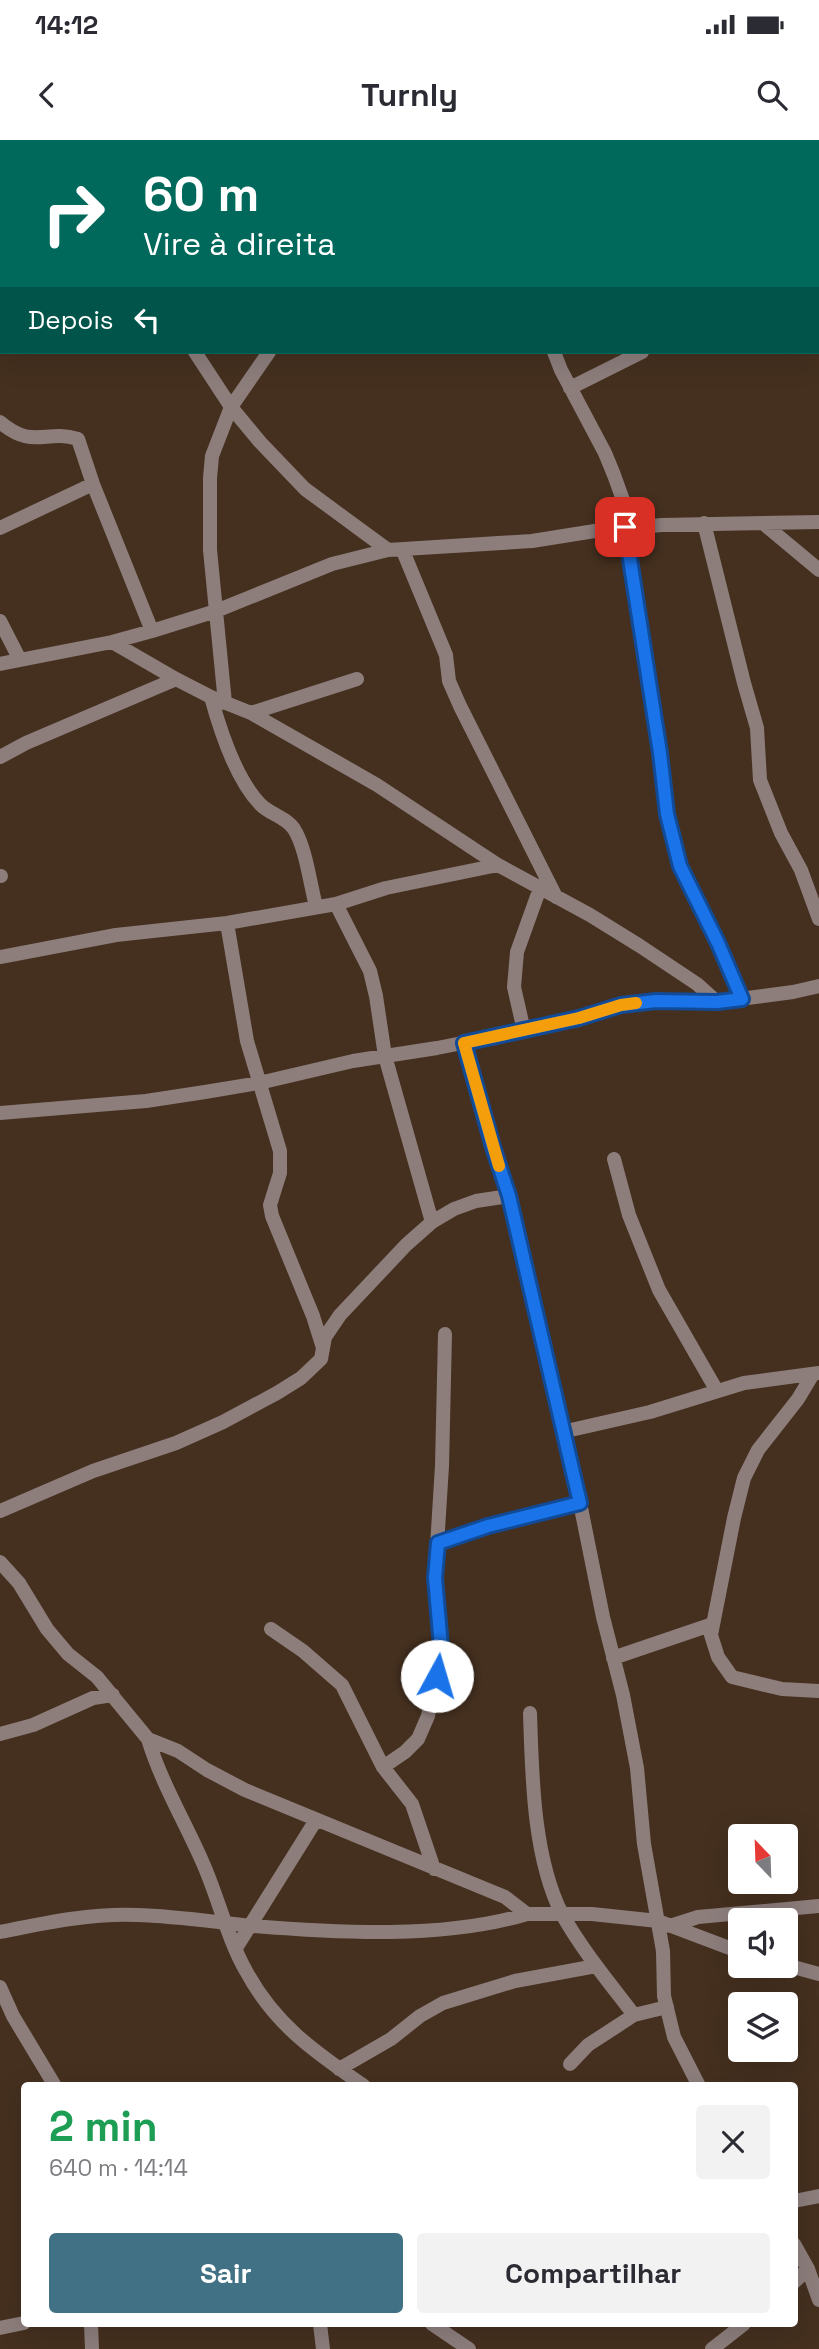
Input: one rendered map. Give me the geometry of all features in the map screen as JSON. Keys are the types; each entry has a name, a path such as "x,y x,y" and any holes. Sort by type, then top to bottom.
{"street":[{"path":"196,354 231,407 305,489 388,550"},
{"path":"268,354 231,407 215,447 210,478 219,724 250,793 262,807 293,828 302,851 316,906"},
{"path":"555,354 605,453 623,500 659,741 667,814 680,866 742,999"},
{"path":"570,388 638,354"},
{"path":"0,422 18,435 31,438 68,436 78,439 93,484 152,631"},
{"path":"0,528 93,484"},
{"path":"0,664 112,642 152,631 216,611 332,565 388,550 532,541 625,527 819,522"},
{"path":"704,523 757,728 760,780 819,919"},
{"path":"764,524 819,570"},
{"path":"403,551 446,655 449,681 460,706 556,897"},
{"path":"0,621 20,660"},
{"path":"112,642 176,679 251,713 377,785 498,865 640,946 697,984 717,1002"},
{"path":"0,757 26,743 176,679"},
{"path":"251,713 357,679"},
{"path":"0,957 116,935 227,923 335,904 386,888 498,865"},
{"path":"524,1031 514,987 517,952 540,888"},
{"path":"335,904 370,971 385,1056 432,1222"},
{"path":"227,923 247,1041 280,1151 280,1173 270,1205 272,1216 313,1316 323,1350"},
{"path":"0,1113 146,1101 259,1083 293,1074 524,1031 621,1005 656,1001 717,1002 819,986"},
{"path":"464,1043 509,1196 580,1503 637,1768 647,1867 664,1923 664,1996 674,2036 697,2082"},
{"path":"614,1159 629,1215 659,1290 717,1391"},
{"path":"0,1511 93,1471 176,1443 277,1393 301,1378 321,1359 325,1337 340,1315 406,1245 432,1222 454,1209 476,1201 509,1196"},
{"path":"383,1767 405,1752 418,1738 431,1704 440,1660 439,1609 435,1578 445,1334"},
{"path":"562,1432 650,1412 744,1383 816,1374"},
{"path":"816,1374 758,1450 744,1478 711,1634 718,1657 732,1677 782,1689 819,1691"},
{"path":"438,1543 488,1526 580,1503"},
{"path":"0,1562 19,1583 47,1629 68,1654 97,1677 148,1739 166,1786 202,1861 244,1969 281,2021 307,2046 358,2082"},
{"path":"613,1658 713,1624"},
{"path":"271,1629 303,1651 342,1685 383,1767 412,1804 434,1869"},
{"path":"0,1734 33,1725 93,1698 113,1695"},
{"path":"530,1713 533,1793 547,1874 562,1914 580,1944 634,2015"},
{"path":"148,1739 178,1751 245,1790 505,1897 527,1914"},
{"path":"236,1948 316,1820"},
{"path":"664,1923 743,1911 819,1906"},
{"path":"0,1932 95,1915 136,1915 251,1926 403,1931 497,1923 527,1914 592,1914 664,1923 728,1947"},
{"path":"339,2069 391,2039 420,2016 443,2003 495,1986 596,1966"},
{"path":"798,1969 819,1975"},
{"path":"0,1987 13,2016 53,2082"},
{"path":"570,2064 588,2045 634,2015 667,2007"},
{"path":"798,2201 819,2196"},
{"path":"798,2251 808,2269 819,2300"},
{"path":"798,2278 808,2269"},
{"path":"0,2328 21,2324"},
{"path":"91,2327 92,2349"},
{"path":"320,2327 323,2349"},
{"path":"436,2327 469,2349"},
{"path":"712,2349 740,2327"}],"slow traffic":[{"path":"499,1166 464,1043 636,1003"}],"route":[{"path":"437,1676 441,1646 435,1578 438,1543 488,1526 580,1503 509,1196 464,1043 579,1018 621,1005 656,1001 717,1002 742,999 680,866 667,814 625,527"}]}
